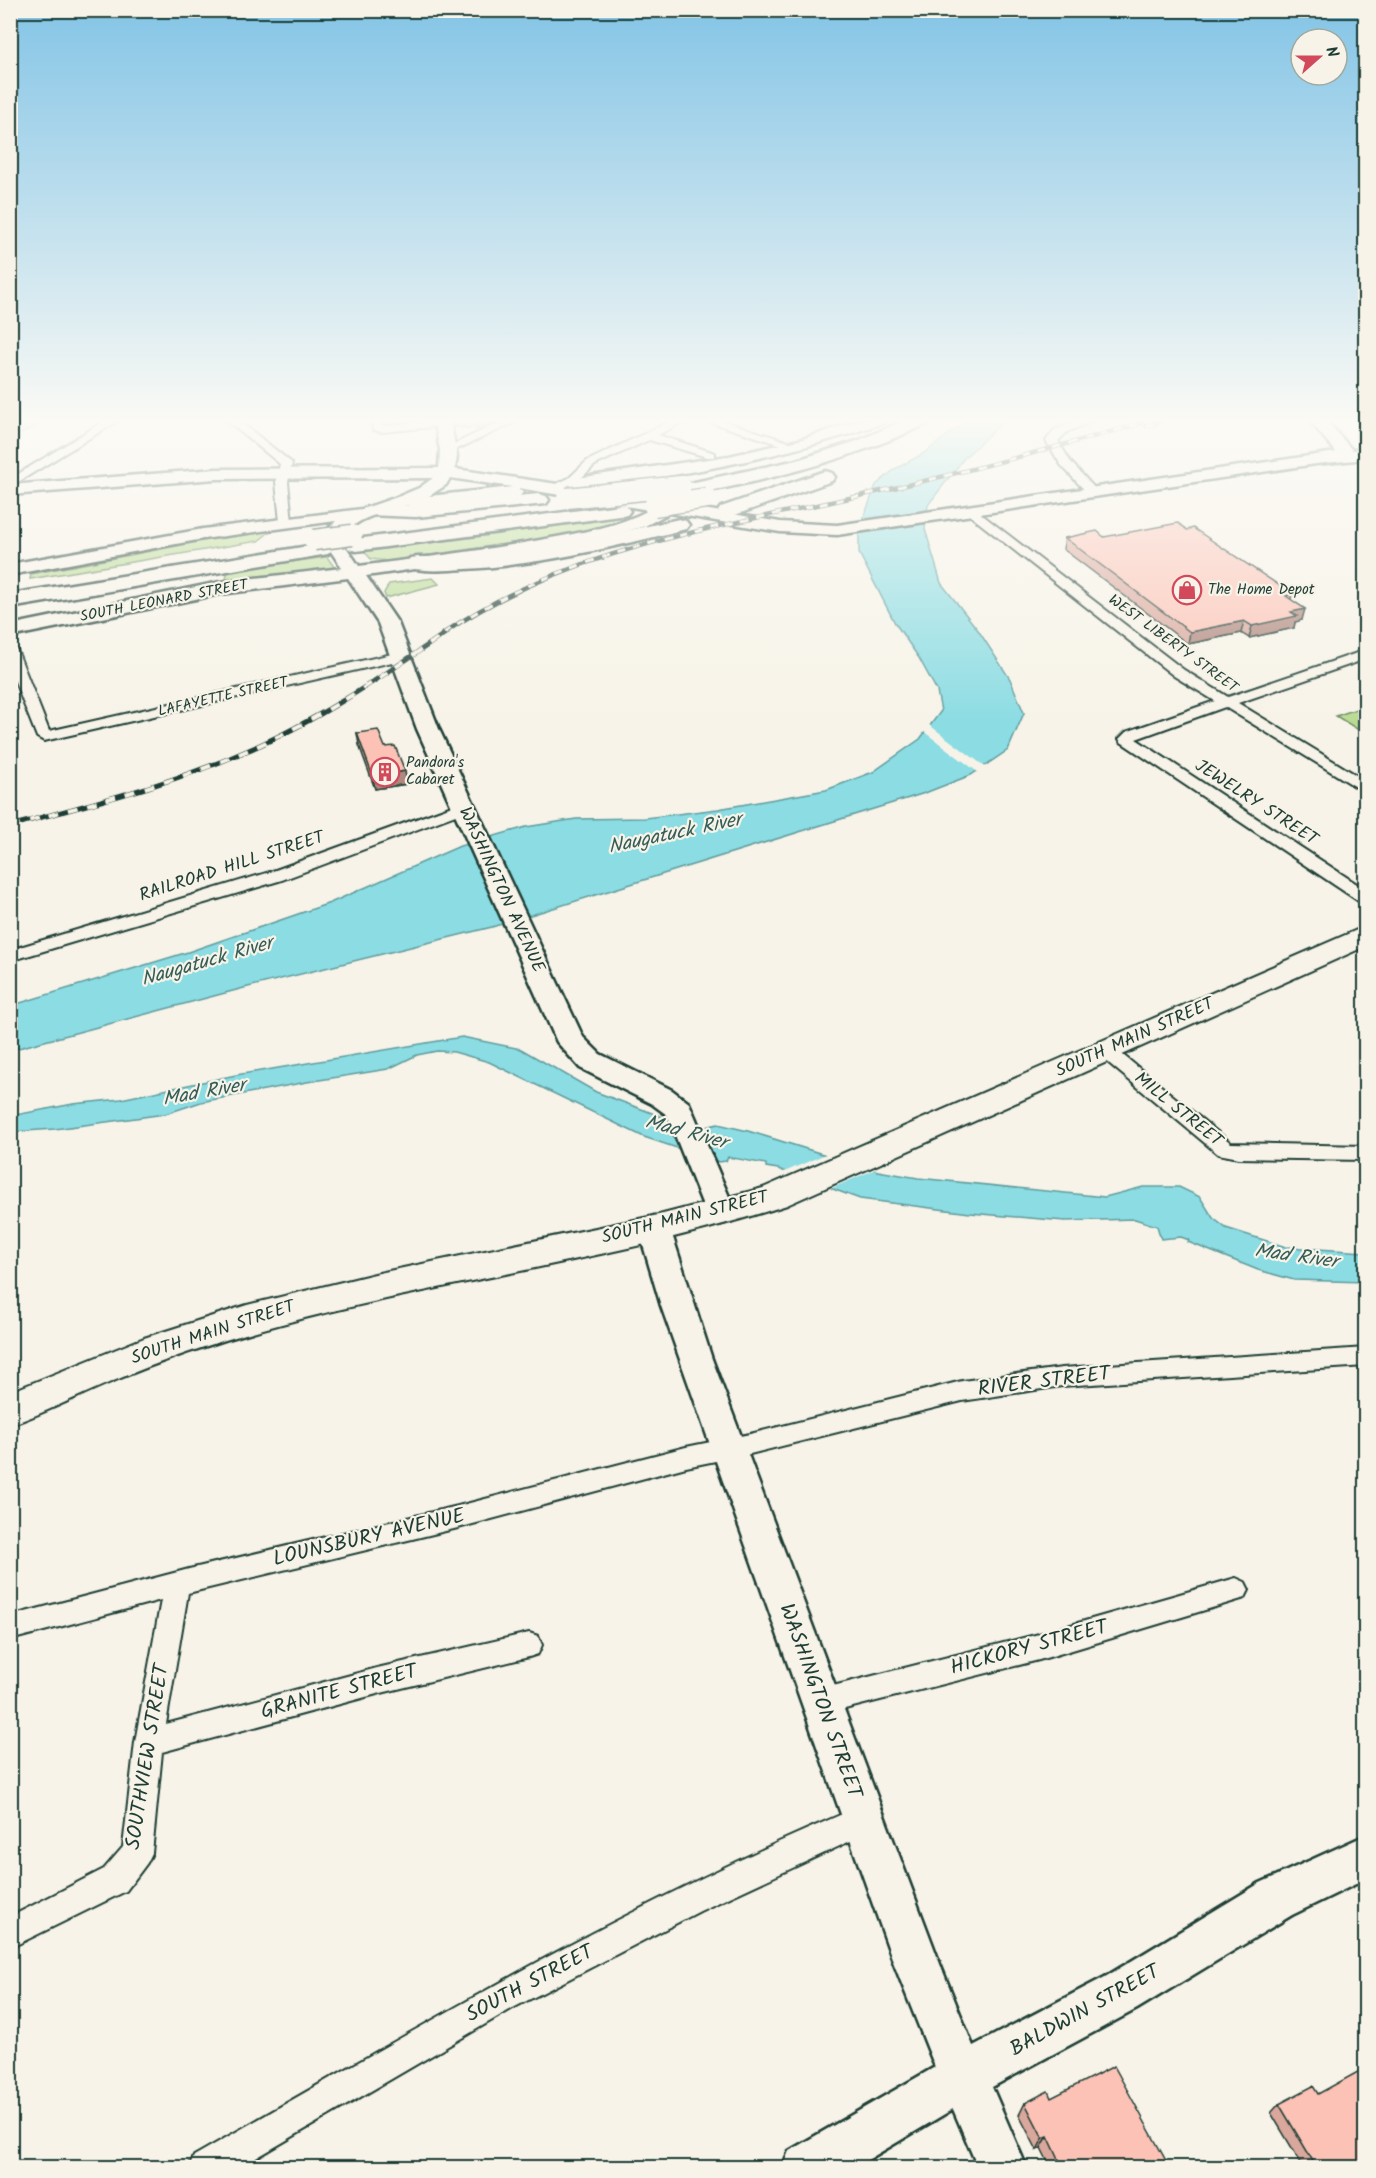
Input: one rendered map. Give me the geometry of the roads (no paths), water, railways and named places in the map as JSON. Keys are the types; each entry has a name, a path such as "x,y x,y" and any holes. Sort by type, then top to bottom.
{"highway":[{"path":"18,593 473,522"},
{"path":"354,540 541,522"},
{"path":"411,564 445,564 543,553 693,522"}],"main road":[{"path":"10,570 166,540 286,522"},
{"name":"WASHINGTON AVENUE","path":"348,522 333,536 334,543 388,623 428,729 566,1033 576,1048 597,1065 671,1102 679,1110 721,1213"},
{"name":"SOUTH LEONARD STREET","path":"10,631 221,588 547,544 601,522"},
{"path":"764,522 803,529 856,528 899,522"},
{"path":"373,599 373,590 379,581 411,564"},
{"name":"SOUTH MAIN STREET","path":"10,1409 123,1362 191,1337 256,1317 414,1279 751,1206 810,1183 1365,935"},
{"name":"WASHINGTON STREET","path":"654,1228 677,1306 728,1449 934,2010 1003,2168"},
{"name":"BALDWIN STREET","path":"806,2168 963,2077 1112,1998 1276,1899 1365,1856"}],"street":[{"name":"WEST LIBERTY STREET","path":"985,522 1144,648 1224,703 1365,788"},
{"name":"LAFAYETTE STREET","path":"10,650 44,737 402,656"},
{"path":"1224,703 1365,654"},
{"path":"1346,661 1364,672"},
{"name":"JEWELRY STREET","path":"1224,703 1131,735 1126,740 1365,898"},
{"name":"RAILROAD HILL STREET","path":"10,956 467,816"},
{"name":"MILL STREET","path":"1106,1051 1225,1149 1365,1154"},
{"name":"RIVER STREET","path":"728,1449 994,1385 1072,1376 1365,1357"},
{"name":"LOUNSBURY AVENUE","path":"10,1628 177,1584 458,1517 686,1457 728,1449"},
{"name":"SOUTHVIEW STREET","path":"10,1933 115,1880 137,1853 149,1742 177,1584"},
{"name":"HICKORY STREET","path":"821,1702 1039,1647 1236,1590"},
{"name":"GRANITE STREET","path":"149,1742 377,1681 529,1645"},
{"name":"SOUTH STREET","path":"206,2168 502,1997 689,1900 864,1820"}],"water":[{"name":"Naugatuck River","path":"862,522 926,522 925,529 941,583 978,630 1010,679 1024,713 1008,750 971,775 925,793 492,927 244,988 11,1050 10,1006 188,952 330,903 460,846 526,827 576,819 645,818 718,809 826,790 873,772 920,739 941,711 937,691 919,658 895,623 859,553 859,530"},
{"name":"Mad River","path":"462,1037 521,1049 596,1092 668,1119 701,1128 718,1124 748,1131 878,1171 918,1178 1105,1197 1143,1187 1179,1187 1200,1197 1213,1218 1226,1228 1286,1247 1365,1252 1365,1282 1294,1280 1258,1270 1188,1242 1189,1240 1181,1237 1161,1239 1157,1226 1135,1219 1065,1221 970,1213 860,1199 778,1169 766,1167 766,1164 728,1157 726,1161 719,1162 644,1137 489,1062 454,1052 437,1051 417,1055 388,1069 201,1102 165,1114 55,1129 11,1132 10,1116 73,1104 121,1099 236,1075"}],"railway":[{"path":"444,633 492,604 543,579 650,543 740,522"},
{"path":"10,826 158,784 244,752 323,712 447,632"}],"place":[{"name":"The Home Depot","path":"1187,590"},
{"name":"Pandora's Cabaret","path":"385,772"}]}
